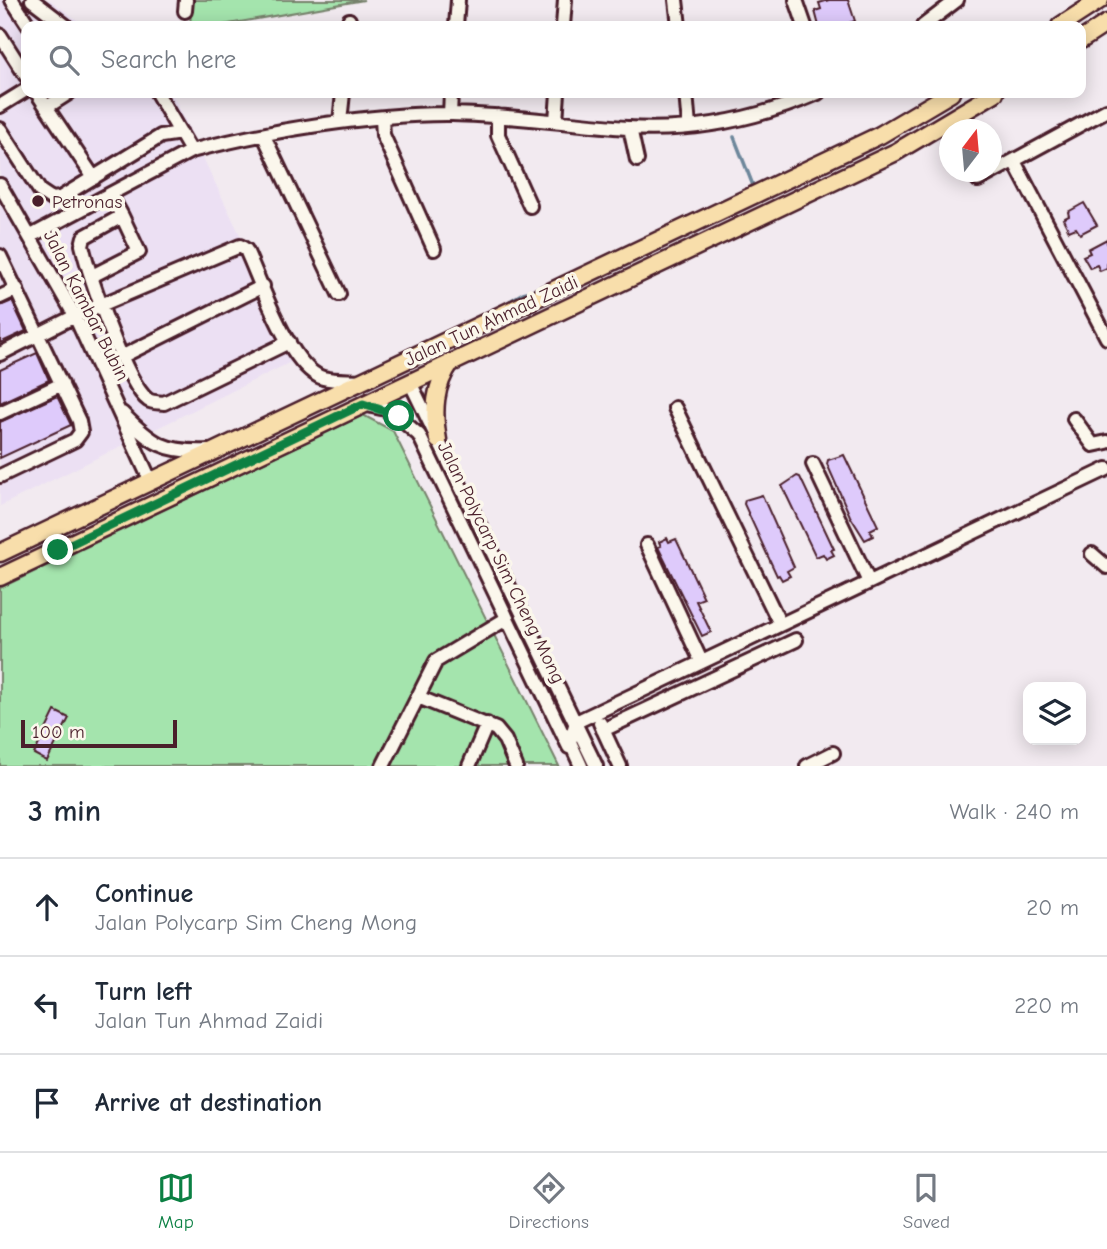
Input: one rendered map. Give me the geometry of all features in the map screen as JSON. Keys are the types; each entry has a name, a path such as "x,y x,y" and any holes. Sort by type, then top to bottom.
{"main road":[{"path":"1068,21 1101,0"},
{"path":"1086,37 1107,23"},
{"name":"Jalan Tun Ahmad Zaidi","path":"0,553 880,135 943,98"},
{"name":"Jalan Tun Ahmad Zaidi","path":"0,577 896,152 987,98"},
{"path":"438,440 434,418 436,398 451,362"}],"street":[{"path":"12,0 26,21"},
{"path":"32,0 59,21"},
{"path":"456,21 458,0"},
{"path":"563,21 565,0"},
{"path":"676,0 678,21"},
{"path":"796,0 803,21"},
{"path":"929,21 949,3"},
{"path":"0,35 21,68"},
{"path":"0,106 21,93"},
{"path":"41,98 94,178"},
{"path":"47,107 61,98"},
{"path":"159,98 163,120 159,138"},
{"path":"160,98 191,151"},
{"path":"340,122 342,98"},
{"path":"450,114 451,98"},
{"path":"556,121 558,98"},
{"path":"686,98 689,126"},
{"path":"31,236 191,151 340,122 450,114 630,128 689,126 753,116 804,98"},
{"path":"1002,167 1107,110"},
{"path":"498,116 498,135 530,206"},
{"path":"382,119 383,135 435,250"},
{"path":"0,128 47,197 60,198 159,138 181,133"},
{"path":"630,128 637,160"},
{"path":"264,136 339,294"},
{"path":"1014,161 1106,334"},
{"name":"Jalan Kambar Bubin","path":"0,185 4,200 31,236 75,316 151,482"},
{"path":"92,276 139,252 110,194"},
{"path":"122,216 84,237 82,245 101,305 123,356 141,392 150,401 164,403 289,342"},
{"path":"0,354 75,316 234,246 246,250 289,342 305,367 323,378 363,381"},
{"path":"0,256 40,335 79,421 81,432 75,440 0,476"},
{"path":"123,356 263,286"},
{"path":"0,297 17,289"},
{"name":"Jalan Polycarp Sim Cheng Mong","path":"410,382 596,766"},
{"path":"0,413 62,384"},
{"name":"Jalan Polycarp Sim Cheng Mong","path":"363,404 390,410 415,428 580,766"},
{"path":"117,408 159,446 173,450 219,450"},
{"path":"675,408 780,624"},
{"path":"1074,419 1093,445 1107,442"},
{"path":"813,464 869,583"},
{"path":"542,692 558,714 576,722 1107,469"},
{"path":"647,545 701,661"},
{"path":"1092,554 1107,566"},
{"path":"383,766 436,661 506,619 504,596 492,555"},
{"path":"603,730 796,640"},
{"path":"741,643 749,662"},
{"path":"418,697 496,729 505,740 516,766"},
{"path":"595,714 620,766"},
{"path":"576,722 570,741 580,766"},
{"path":"469,766 487,724"},
{"path":"807,766 833,753"}],"shaded area":[{"path":"0,0 50,0 78,21 21,21 21,98 174,98 299,358 0,506"}],"green space":[{"path":"192,0 364,0 245,21 190,21"},
{"path":"363,415 393,431 559,766 0,766 0,588"}],"building":[{"path":"848,0 855,21 818,21 815,11 821,9 819,3"},
{"path":"1084,203 1097,225 1080,234 1076,228 1069,231 1063,219 1069,216 1068,212"},
{"path":"1107,239 1107,268 1100,271 1097,265 1090,268 1083,256 1090,253 1088,249"},
{"path":"12,301 26,331 0,343 0,306"},
{"path":"37,353 49,380 0,403 0,370"},
{"path":"57,396 71,425 0,458 0,422"},
{"path":"844,455 878,526 870,530 873,536 865,540 850,516 827,464 828,460"},
{"path":"797,476 800,477 834,549 831,550 834,555 826,559 823,554 816,557 782,486"},
{"path":"762,495 794,567 787,571 790,576 782,580 777,576 744,504 745,500"},
{"path":"667,538 669,542 676,539 704,598 696,601 711,632 702,636 658,547 661,546 659,542"},
{"path":"55,711 69,718 47,761 34,754"}],"waterway":[{"path":"734,137 754,188"},
{"path":"495,310 523,293 538,289"}],"place":[{"name":"Petronas","path":"38,201"}],"route":[{"path":"58,550 363,404 390,410 399,416"}]}
